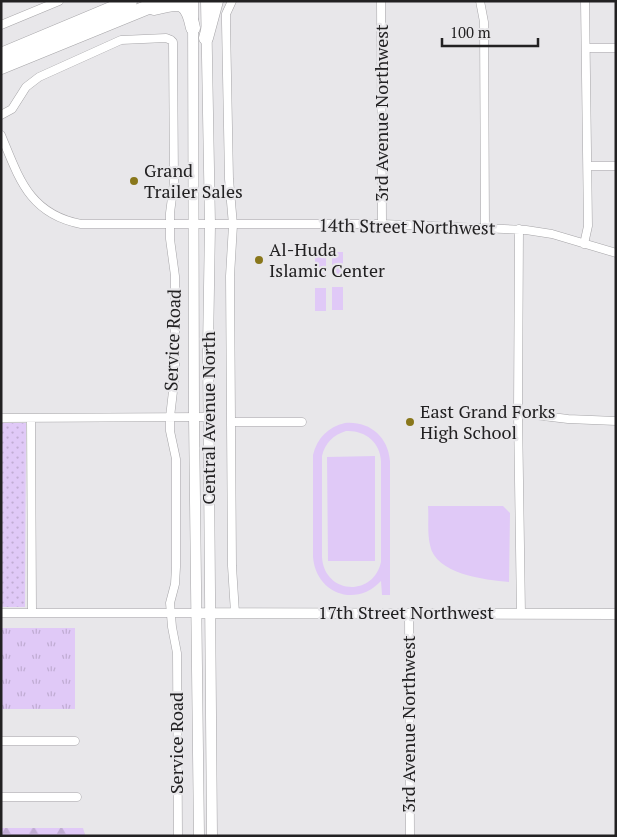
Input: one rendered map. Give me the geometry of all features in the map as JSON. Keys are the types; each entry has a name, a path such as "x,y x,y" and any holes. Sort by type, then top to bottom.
{"highway":[{"path":"2,64 132,7 162,1"},
{"path":"206,38 216,1"},
{"path":"132,7 179,3 187,8 194,28"}],"main road":[{"name":"Central Avenue North","path":"193,1 194,417 199,836"},
{"name":"Central Avenue North","path":"206,1 210,225 208,349 212,836"},
{"name":"17th Street Northwest","path":"196,613 616,614"}],"street":[{"path":"1,25 59,1"},
{"path":"232,1 226,14 226,23 233,225 230,276 232,566 235,613"},
{"name":"3rd Avenue Northwest","path":"382,1 382,224"},
{"path":"480,1 484,22 485,229"},
{"path":"584,244 588,226 585,1"},
{"name":"Service Road","path":"1,115 12,109 21,93 38,77 122,40 166,38 172,40 174,182 170,225 175,276 175,374 170,431 176,459 176,567 175,584 170,598 177,653 178,836"},
{"path":"586,48 616,48"},
{"name":"14th Street Northwest","path":"1,135 19,178 36,203 52,215 90,225 382,224 519,230 543,232 616,253"},
{"path":"588,166 616,166"},
{"path":"519,230 518,413 521,614"},
{"path":"518,413 568,419 616,421"},
{"path":"1,418 209,417"},
{"path":"31,419 32,612"},
{"path":"231,422 302,422"},
{"path":"1,613 196,613"},
{"name":"3rd Avenue Northwest","path":"409,613 410,836"},
{"path":"1,741 75,741"},
{"path":"1,797 77,797"}],"green space":[{"path":"315,252 326,252 326,275 315,275"},
{"path":"332,252 343,252 343,275 332,275"},
{"path":"332,287 343,287 343,310 332,310"},
{"path":"315,288 326,288 326,311 315,311"},
{"path":"1,423 26,423 25,607 1,607"},
{"path":"354,423 362,425 376,432 386,444 390,461 390,595 382,595 381,581 371,589 360,594 349,595 339,593 329,588 321,580 316,570 313,557 313,455 320,438 328,430 339,425","holes":["346,431 353,431 370,439 378,448 380,454 381,562 376,574 369,582 349,587 339,584 331,578 325,569 322,557 322,456 327,443 333,437"]},
{"path":"375,456 375,561 328,561 327,457"},
{"path":"428,506 503,506 510,513 509,582 462,574 441,563 434,555 430,545"},
{"path":"1,628 75,628 75,709 1,709"},
{"path":"1,828 83,828 85,835 1,836"}],"place":[{"name":"Grand Trailer Sales","path":"134,181"},
{"name":"Al-Huda Islamic Center","path":"259,260"},
{"name":"East Grand Forks High School","path":"410,422"}]}
